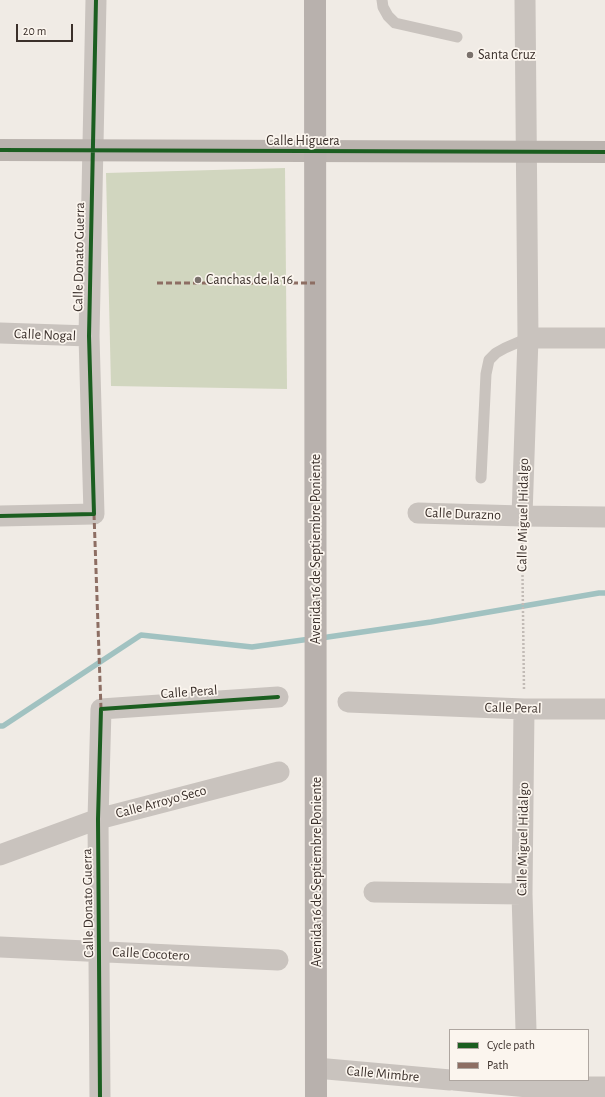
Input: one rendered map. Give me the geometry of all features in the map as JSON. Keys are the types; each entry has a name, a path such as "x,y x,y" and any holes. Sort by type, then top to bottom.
{"main road":[{"name":"Avenida 16 de Septiembre Poniente","path":"315,0 316,1097"}],"street":[{"name":"Calle Donato Guerra","path":"0,516 94,514 89,336 96,0"},
{"name":"Calle Miguel Hidalgo","path":"522,516 528,338 527,152 524,0"},
{"name":"Calle Higuera","path":"0,150 605,152"},
{"name":"Calle Nogal","path":"0,333 89,336"},
{"path":"528,338 605,338"},
{"name":"Calle Durazno","path":"418,513 605,517"},
{"name":"Calle Peral","path":"101,709 278,697"},
{"name":"Calle Peral","path":"348,702 524,709 605,709"},
{"name":"Calle Donato Guerra","path":"100,1097 98,819 101,709"},
{"name":"Calle Miguel Hidalgo","path":"524,709 522,894 526,1029"},
{"name":"Calle Arroyo Seco","path":"0,855 98,819 279,772"},
{"path":"374,892 522,894"},
{"name":"Calle Cocotero","path":"0,947 278,960"},
{"name":"Calle Mimbre","path":"316,1068 449,1080"},
{"path":"463,1081 528,1088 605,1087"}],"lane":[{"path":"382,0 382,7 395,23 457,37"},
{"path":"481,478 486,374 489,360 504,348 528,338"}],"green space":[{"name":"Canchas de la 16","path":"285,168 287,389 111,386 106,173"}],"waterway":[{"path":"321,638 431,622 605,593"},
{"path":"0,726 3,726 141,635 252,647 310,639"}],"marked path":[{"path":"157,283 315,283"},
{"path":"94,514 101,709"}],"cycle path":[{"path":"0,516 94,514 89,336 96,0"},
{"path":"0,150 605,152"},
{"path":"100,1097 98,819 101,709 278,697"}],"place":[{"name":"Santa Cruz","path":"470,55"},
{"name":"Canchas de la 16","path":"198,280"}]}
